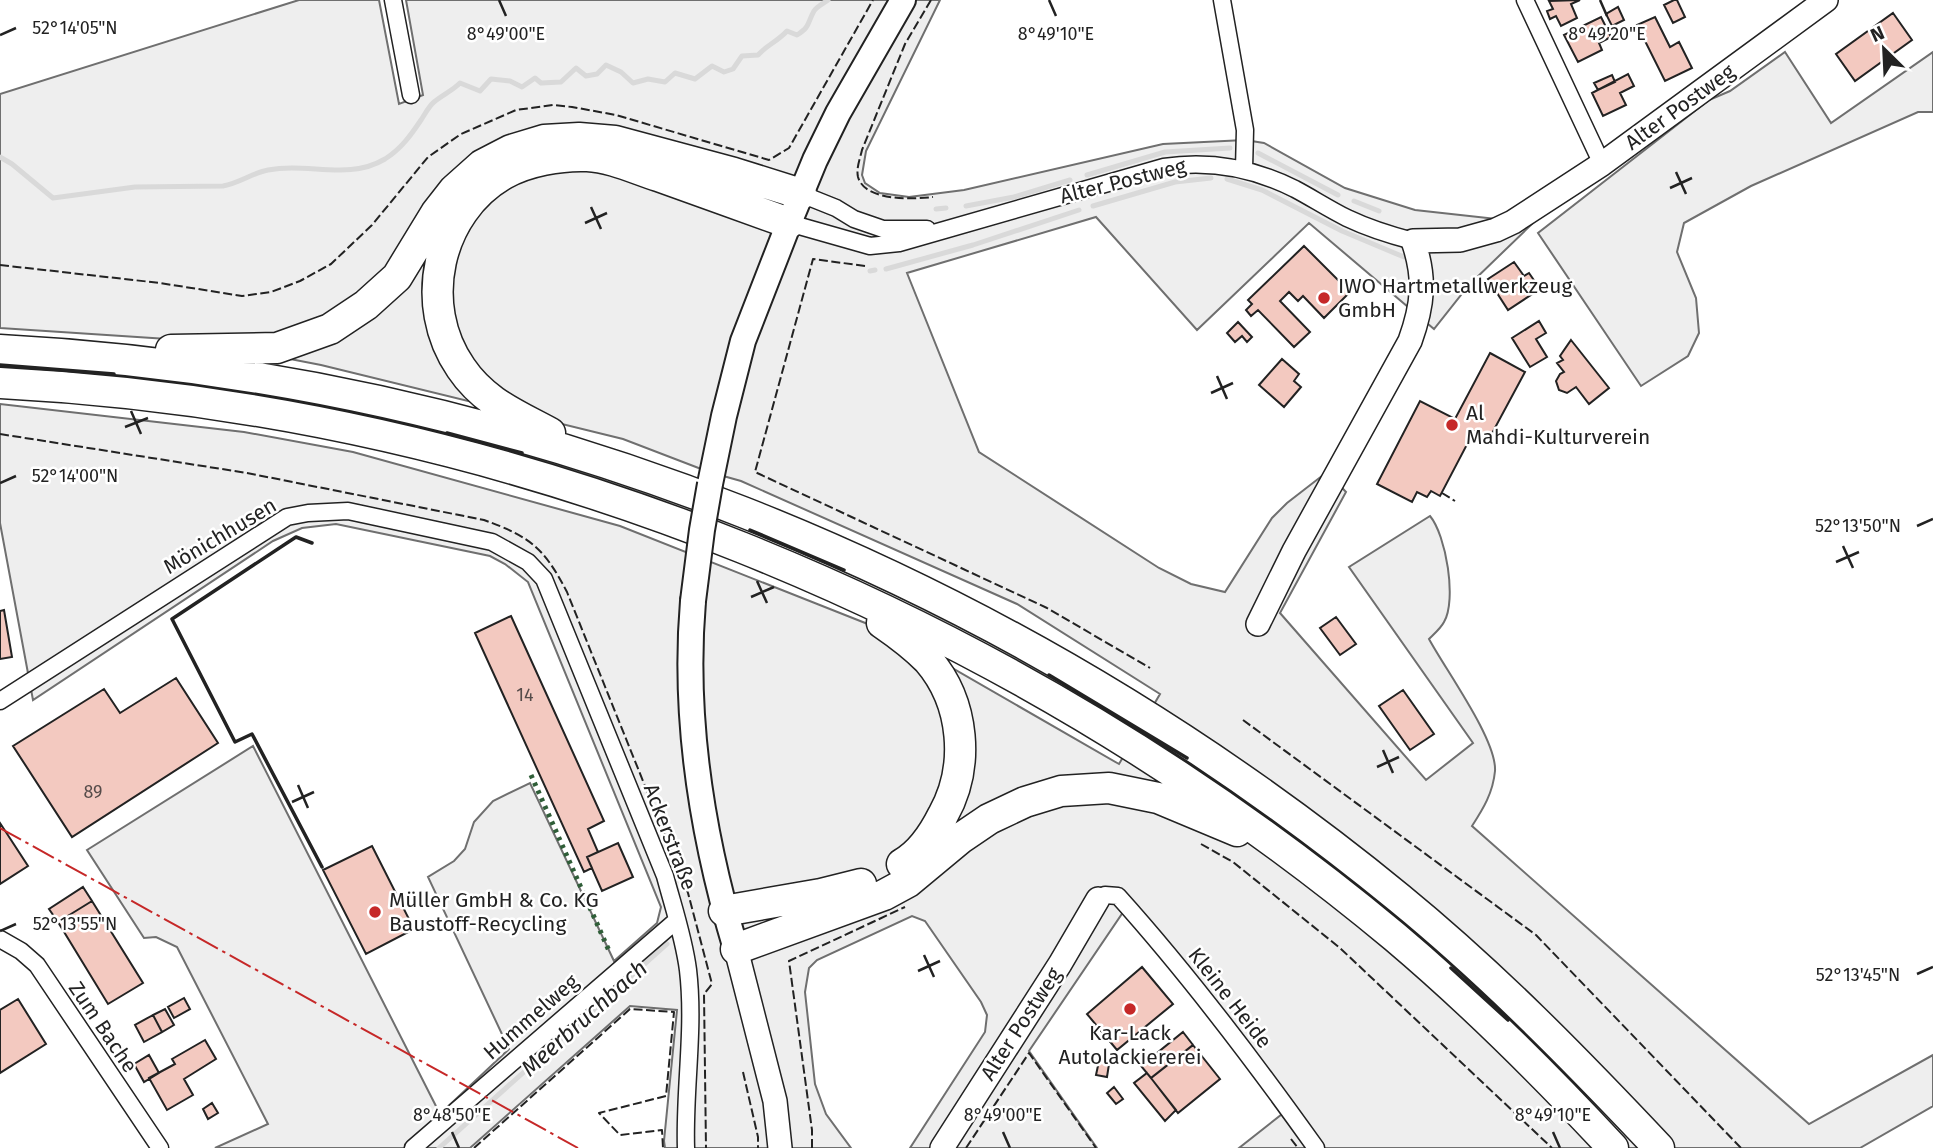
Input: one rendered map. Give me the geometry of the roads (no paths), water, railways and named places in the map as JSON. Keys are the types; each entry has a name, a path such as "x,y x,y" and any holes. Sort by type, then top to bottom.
{"highway":[{"path":"50,353 277,348 330,328 366,305 397,277 436,213 472,173 511,150 544,140 579,138 615,141 801,194"},
{"path":"596,458 487,399 460,368 441,329 437,308 441,253 460,213 504,174 530,164 587,156 619,163 789,223"},
{"path":"0,350 203,369 351,395 476,424 596,458 788,529 886,572 1007,634 1167,727 1321,835 1402,900 1489,976 1572,1056 1658,1148"},
{"path":"0,383 59,386 168,398 333,425 458,453 636,508 790,565 999,667 1082,714 1170,769 1290,853 1397,939 1496,1029 1613,1148"},
{"path":"724,911 821,894 870,882 907,862 933,833 954,795 960,764 961,739 950,696 929,662 904,638 818,579"},
{"path":"736,949 884,895 908,882 961,838 989,819 1025,802 1060,791 1109,788 1158,798 1290,853"}],"main road":[{"path":"736,949 705,835 694,757 689,648 702,530 724,416 743,341 801,194 838,113 903,0"}],"street":[{"path":"393,0 411,95"},
{"path":"1222,0 1245,130 1244,169"},
{"path":"1525,0 1602,164"},
{"name":"Alter Postweg","path":"789,223 870,246 899,243 1164,167 1193,163 1244,169 1294,189 1346,218 1381,232 1413,241 1460,240 1496,230 1513,222 1602,164 1826,0"},
{"name":"Alter Postweg","path":"801,194 836,208 854,219 883,229 947,229"},
{"path":"1258,624 1294,551 1410,341 1419,314 1422,282 1420,261 1413,241"},
{"name":"Mönichhusen","path":"0,701 287,517 348,511 492,542 528,562"},
{"name":"Ackerstraße","path":"528,562 544,579 665,876 677,920 688,968 690,1007 686,1148"},
{"name":"Kleine Heide","path":"1098,899 1105,895 1118,896 1152,934 1243,1048 1315,1148"},
{"name":"Alter Postweg","path":"942,1148 1060,964 1098,899"},
{"name":"Hummelweg","path":"413,1148 677,920"},
{"name":"Zum Bache","path":"1,939 37,965 160,1148"},
{"path":"736,949 772,1087 780,1148"}],"waterway":[{"path":"0,157 53,198 135,187 223,186 262,171 283,168 357,169 385,159 396,151 432,104 460,83 480,91 491,79 510,81 522,87 535,78 541,83 561,82 576,68 586,76 597,74 606,65 621,72 633,83 648,79 665,82 675,73 695,79 712,66 724,72 733,69 742,56 758,55 787,31 797,35 807,27 815,10 828,0"},
{"path":"1087,175 1165,152 1230,148"},
{"path":"1258,153 1338,195"},
{"path":"1093,206 1175,182 1211,178"},
{"path":"1227,179 1262,190 1342,231 1404,257"},
{"path":"966,206 1014,197 1070,180"},
{"path":"1354,201 1379,211"},
{"path":"936,209 946,208"},
{"path":"886,269 973,245 1079,210"},
{"path":"870,271 875,270"},
{"name":"Meerbruchbach","path":"439,1148 667,944"}],"place":[{"name":"IWO Hartmetallwerkzeug GmbH","path":"1324,298"},
{"name":"Al Mahdi-Kulturverein","path":"1452,425"},
{"name":"Müller GmbH & Co. KG Baustoff-Recycling","path":"375,912"},
{"name":"Kar-Lack Autolackiererei","path":"1130,1009"}]}
